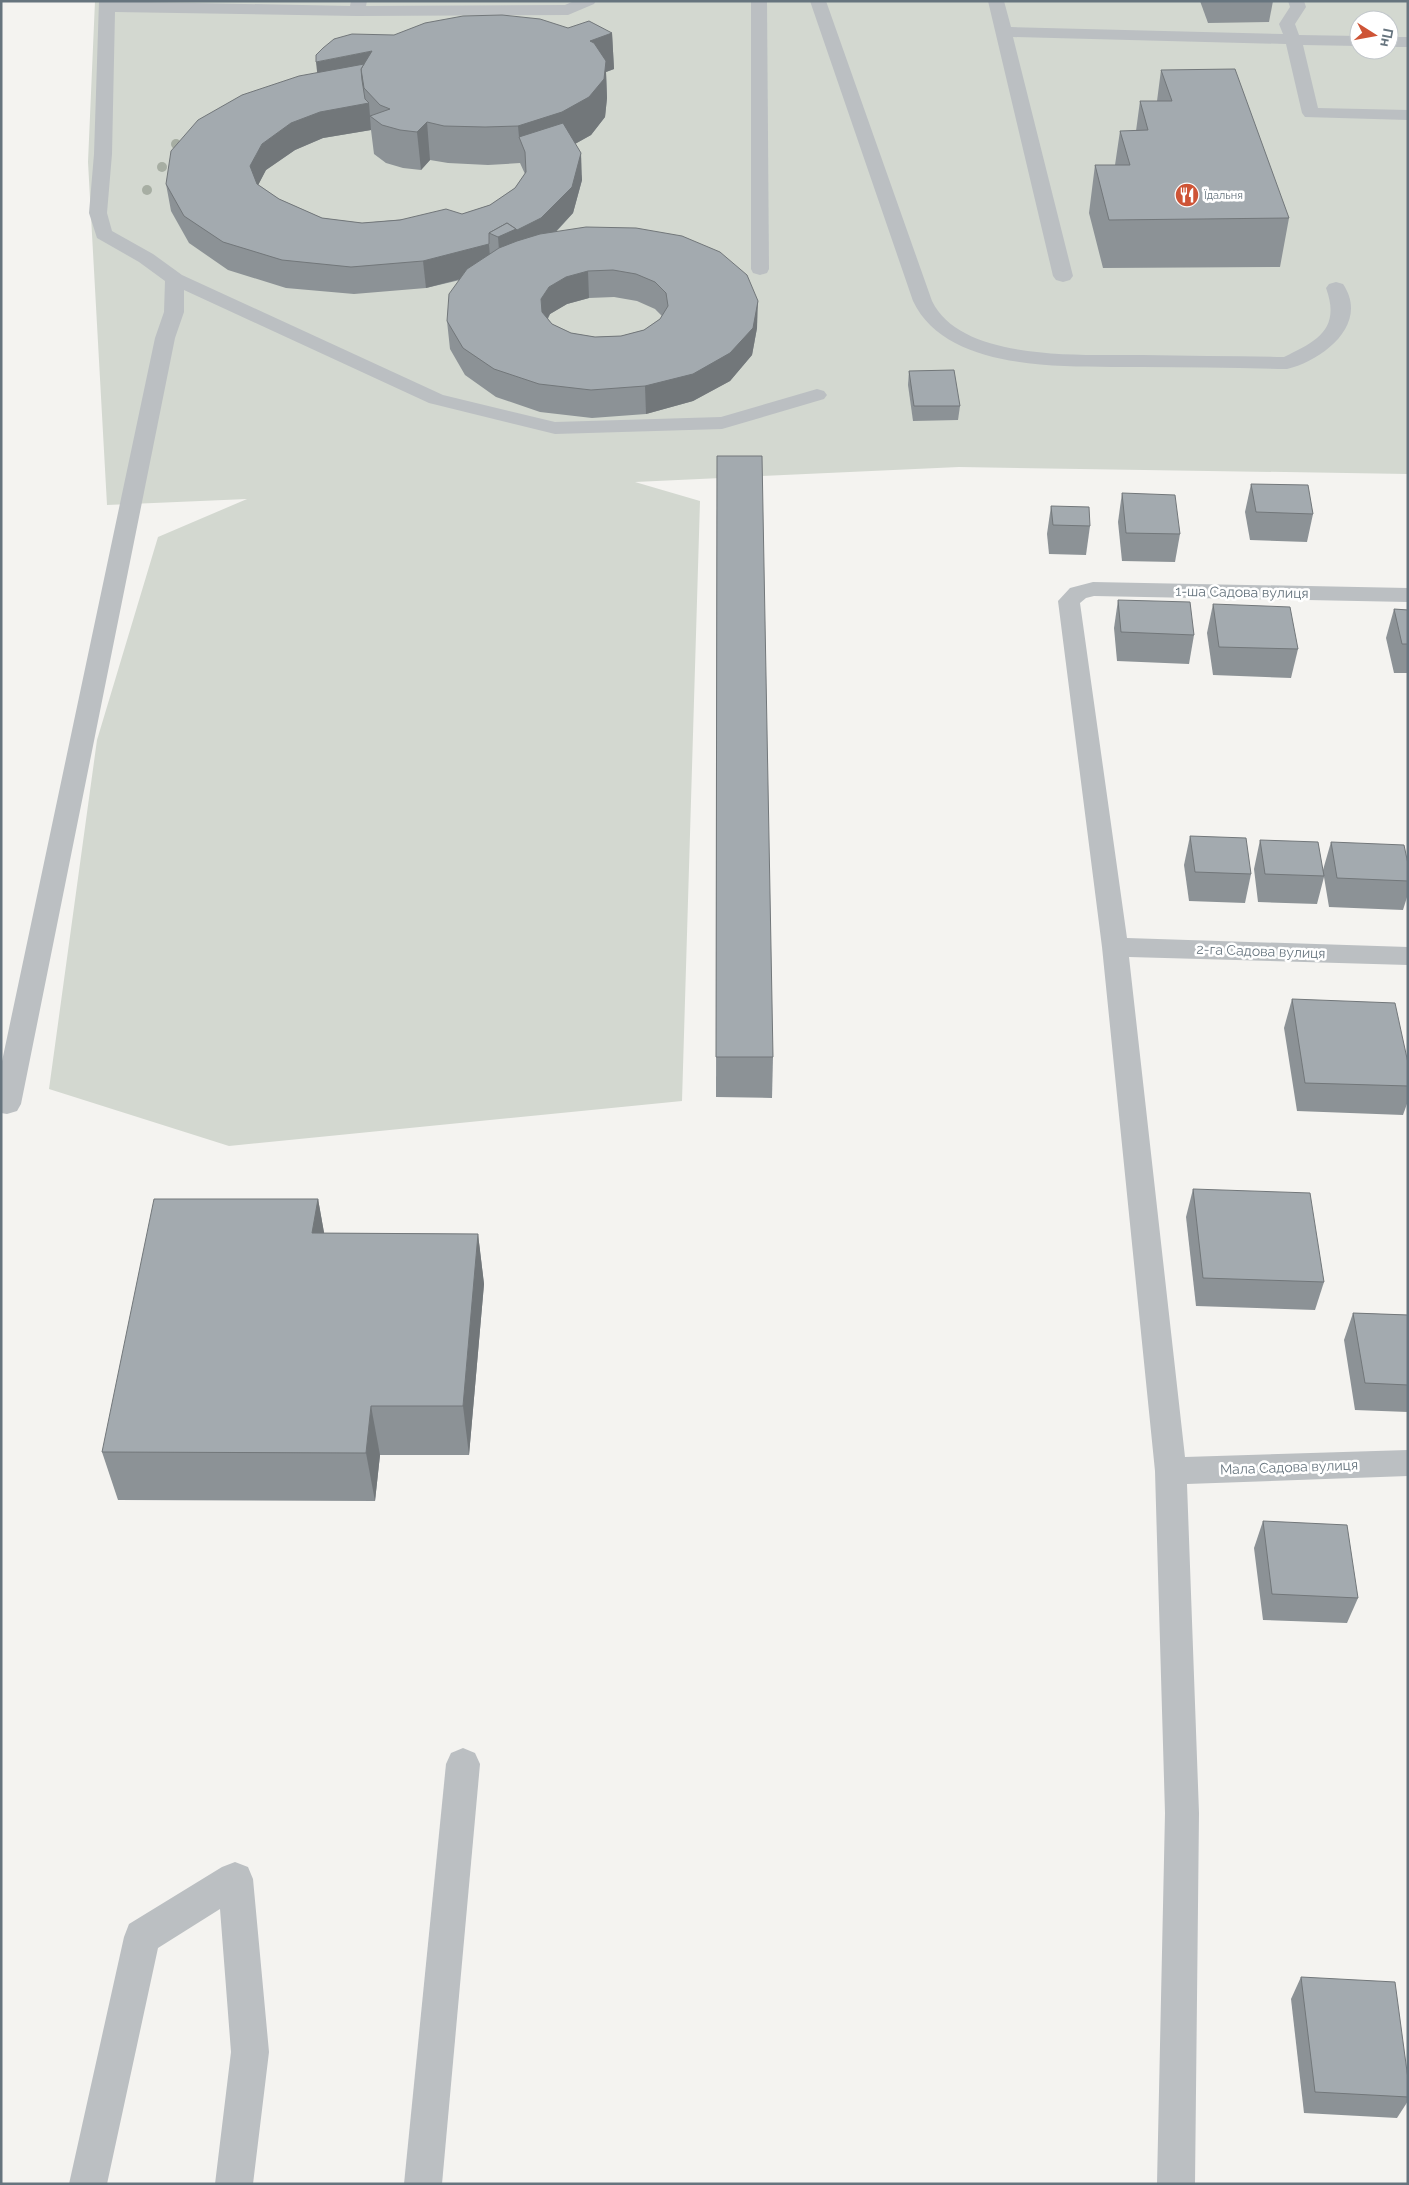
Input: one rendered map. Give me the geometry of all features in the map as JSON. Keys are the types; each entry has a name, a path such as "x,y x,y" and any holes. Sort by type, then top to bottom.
{"street":[{"path":"588,1 569,6 107,4 103,154 98,213 104,234 146,258 175,279 436,399 555,428 722,423 817,395"},
{"path":"759,1 760,269"},
{"path":"818,1 916,281 922,305 944,327 978,346 1022,357 1070,360 1287,363 1317,349 1336,330 1342,310 1336,288"},
{"path":"996,1 1002,32 1063,276"},
{"path":"1296,1 1298,7 1287,24 1293,39 1311,113 1408,115"},
{"path":"1002,32 1349,41"},
{"path":"7,1104 165,338 174,312 175,279"},
{"name":"1-ша Садова вулиця","path":"1115,947 1069,601 1078,593 1093,589 1408,595"},
{"path":"1115,947 1171,1471 1182,1813 1176,2184"},
{"name":"2-га Садова вулиця","path":"1115,947 1408,956"},
{"name":"Мала Садова вулиця","path":"1171,1471 1408,1462"},
{"path":"423,2184 463,1764"},
{"path":"88,2184 142,1937 235,1879 250,2052 234,2184"}],"shaded area":[{"path":"95,1 1408,1 1408,474 959,467 635,482 700,501 682,1101 229,1146 49,1089 97,740 158,537 247,499 107,505 88,162"}],"building":[{"path":"502,15 540,19 568,28 589,21 612,33 590,41 594,43 606,61 604,79 589,97 562,112 518,126 444,126 427,122 417,132 382,125 370,116 390,109 380,105 364,88 361,69 372,51 316,62 316,55 334,39 352,34 394,35 425,23 463,16"},
{"path":"364,64 361,69 362,80 365,99 369,103 320,112 291,123 262,144 250,166 257,184 279,199 322,218 362,223 400,220 446,209 462,214 490,205 515,188 526,172 525,152 519,137 563,123 581,153 572,187 541,218 517,230 507,223 489,233 489,244 423,261 351,267 282,260 223,242 184,216 166,184 171,151 198,120 242,95 299,76"},
{"path":"1235,69 1289,218 1109,220 1095,165 1130,165 1120,131 1148,130 1140,101 1172,101 1161,70"},
{"path":"507,223 516,229 498,237 489,233"},
{"path":"586,227 636,228 682,236 720,252 747,275 758,301 753,328 730,353 693,374 645,386 591,390 539,384 494,369 463,348 447,321 449,294 467,269 499,248 540,234","holes":["613,270 636,274 655,282 666,293 668,306 660,319 644,330 621,336 595,337 571,333 552,324 542,312 541,299 549,287 566,277 588,271"]},
{"path":"954,370 960,406 914,406 909,371"},
{"path":"717,456 762,456 773,1057 716,1057"},
{"path":"1251,484 1308,485 1313,514 1256,512"},
{"path":"1122,493 1175,495 1180,534 1126,533"},
{"path":"1051,506 1089,507 1090,526 1053,525"},
{"path":"1118,600 1190,602 1194,635 1121,632"},
{"path":"1213,604 1290,607 1298,649 1219,647"},
{"path":"1394,609 1408,610 1408,644 1402,644"},
{"path":"1190,836 1246,838 1251,874 1195,872"},
{"path":"1260,840 1318,842 1324,876 1265,874"},
{"path":"1331,842 1404,845 1408,864 1408,881 1337,878"},
{"path":"1292,999 1395,1003 1408,1063 1408,1086 1305,1083"},
{"path":"1193,1189 1310,1193 1324,1282 1203,1278"},
{"path":"154,1199 318,1199 312,1233 478,1234 463,1406 371,1406 366,1453 102,1452"},
{"path":"1353,1313 1408,1315 1408,1385 1365,1383"},
{"path":"1263,1521 1347,1525 1358,1598 1272,1594"},
{"path":"1301,1977 1395,1982 1408,2079 1408,2097 1315,2092"}],"place":[{"name":"Їдальня","path":"1187,195"}]}
